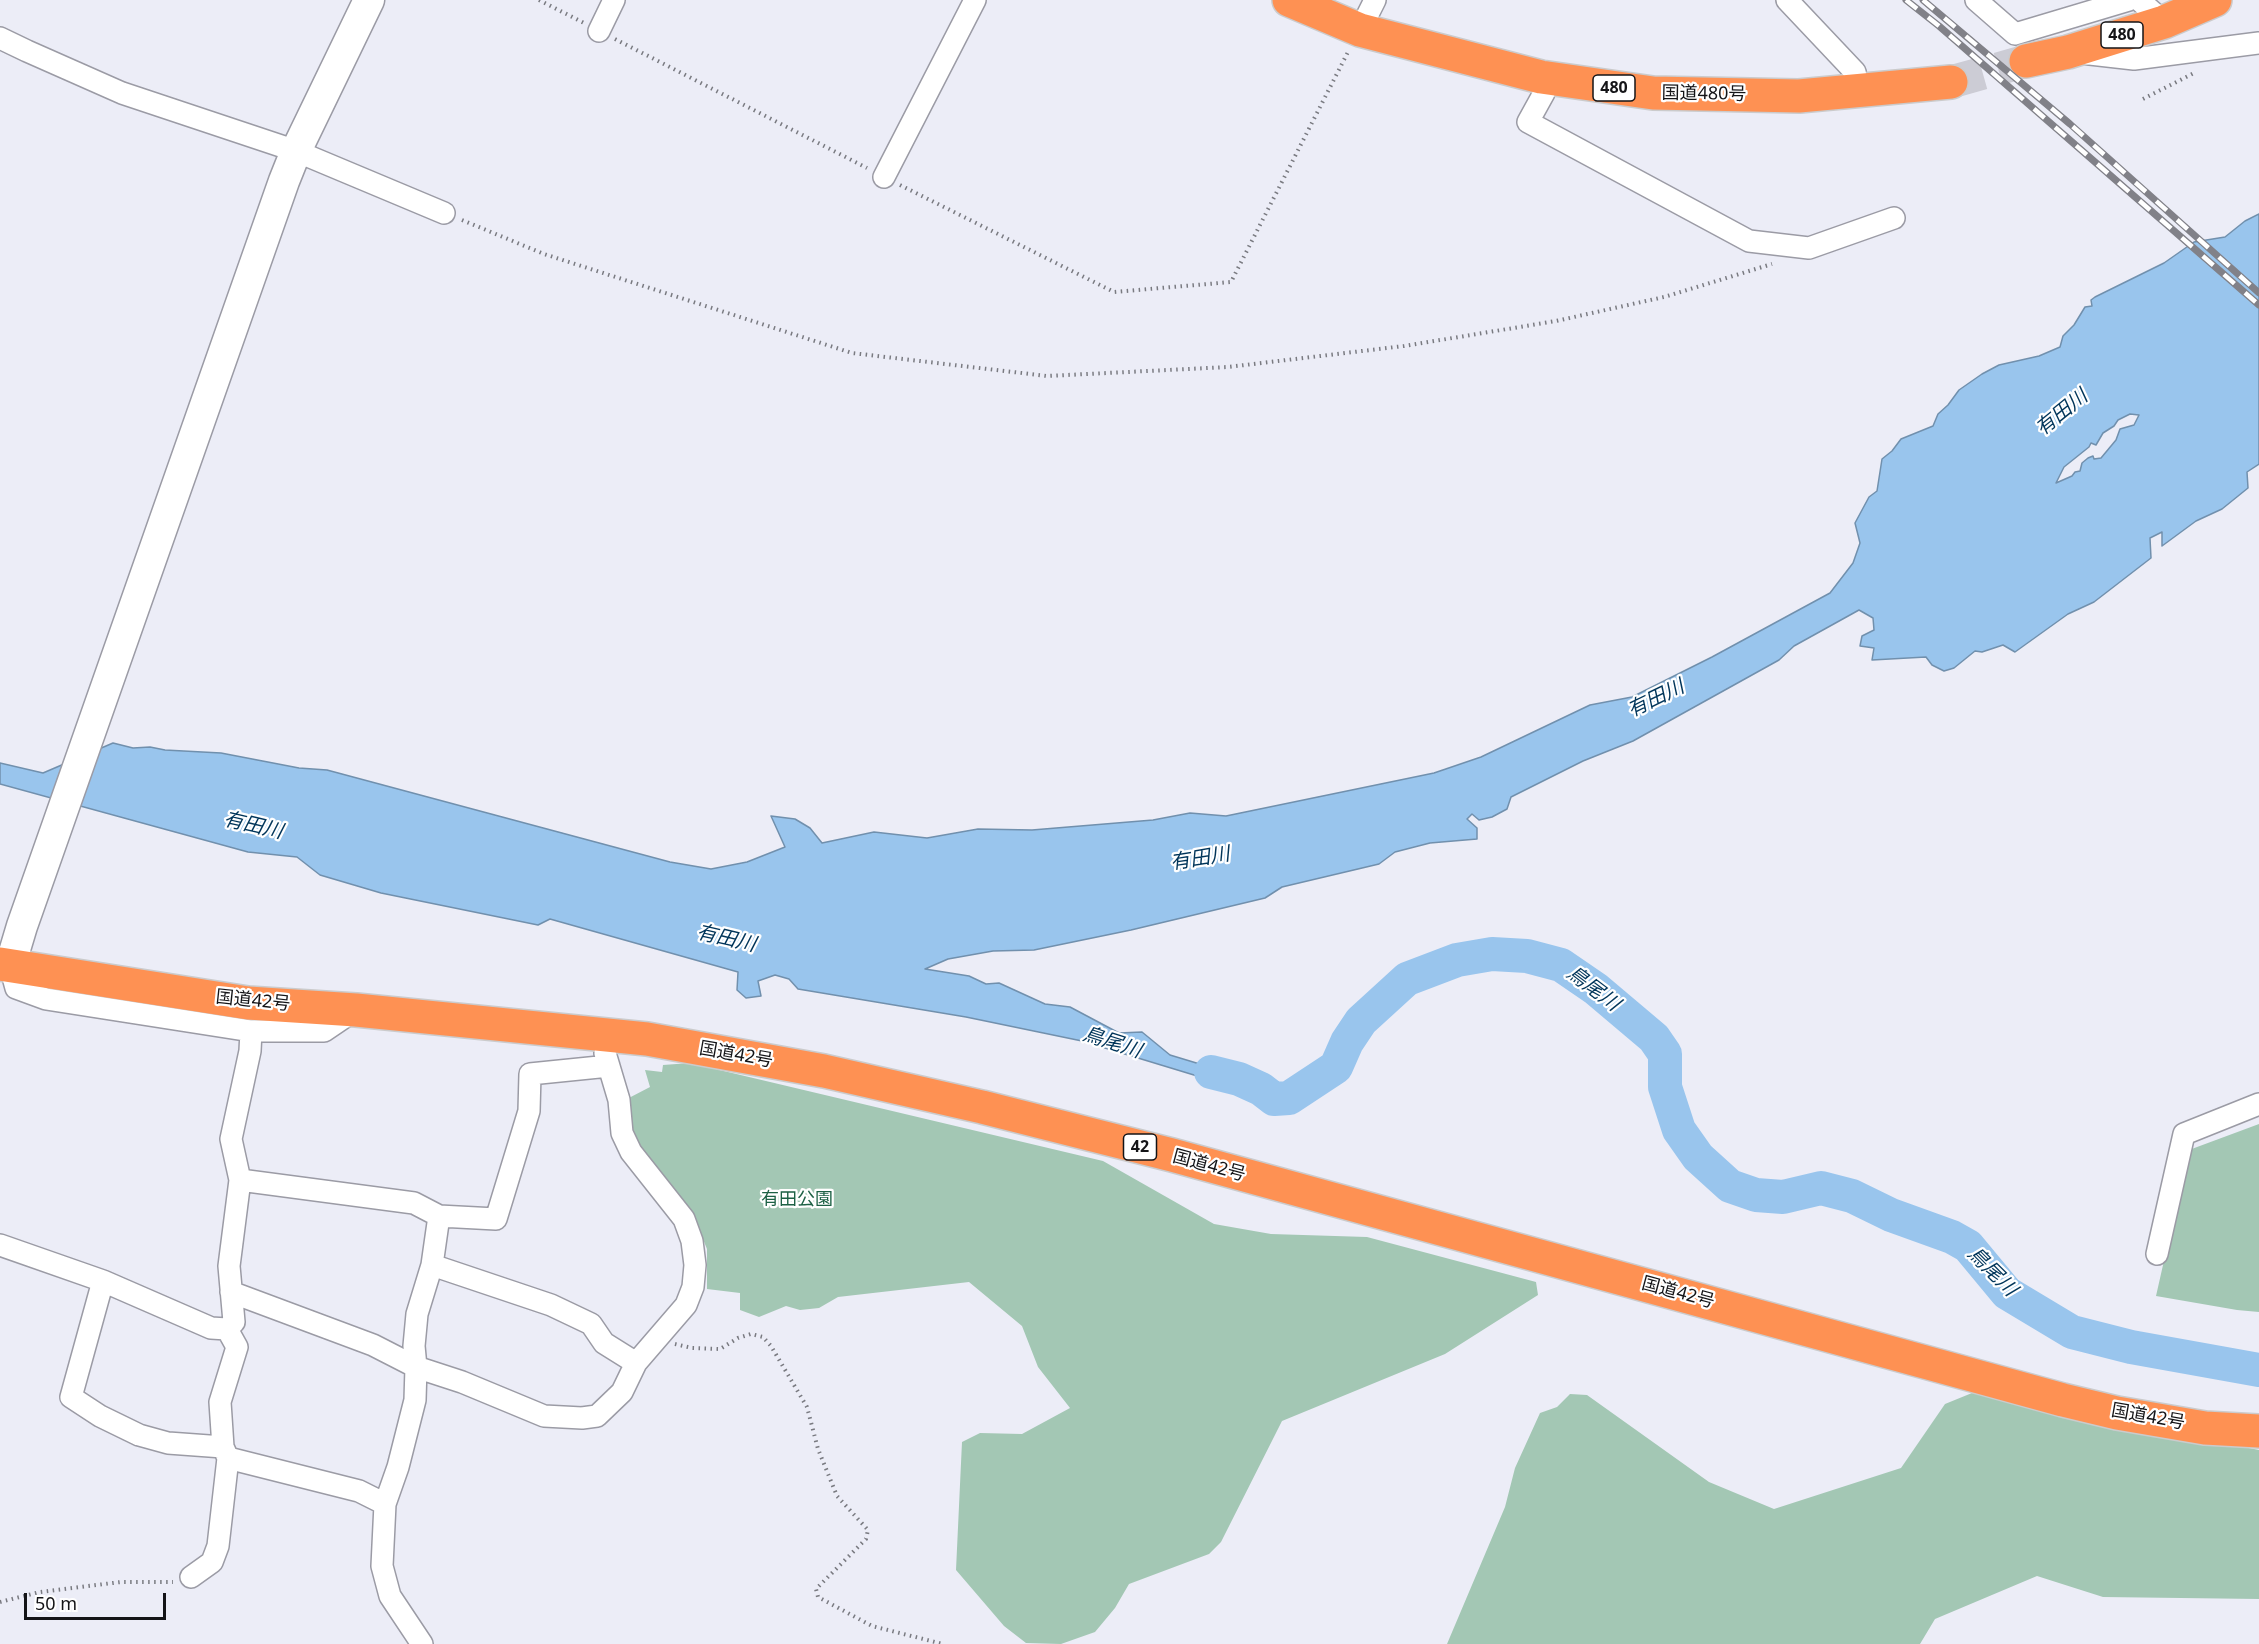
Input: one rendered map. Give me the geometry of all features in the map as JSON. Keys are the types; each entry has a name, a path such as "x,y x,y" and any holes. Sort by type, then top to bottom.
{"highway":[{"name":"国道480号","path":"1290,0 1360,30 1541,77 1653,93 1799,96 1951,82"},
{"name":"480","path":"2026,61 2068,52 2164,22 2215,0"},
{"name":"国道42号","path":"5,965 248,1003 356,1010 647,1039 824,1071 982,1107 1172,1155 2063,1400 2117,1413 2205,1428 2259,1431"}],"street":[{"path":"356,1010 324,1031 251,1031 46,999 16,988 5,965 22,926 284,181 296,151 369,0"},
{"path":"599,31 614,0"},
{"path":"884,177 975,0"},
{"path":"1360,30 1375,0"},
{"path":"1787,0 1855,72 1859,91"},
{"path":"1976,0 2015,34 2129,0"},
{"path":"2139,0 2164,22"},
{"path":"0,38 122,93 296,151 444,213"},
{"path":"2068,52 2134,59 2259,43"},
{"path":"1541,77 1544,93 1528,122 1749,241 1809,248 1894,218"},
{"path":"0,1245 103,1281 211,1328 227,1329 234,1322 229,1266 240,1180 231,1139 250,1051 251,1031"},
{"path":"231,1292 373,1345 416,1367 462,1382 544,1416 582,1418 597,1416 622,1392 636,1363 686,1305 693,1287 695,1264 692,1241 684,1219 631,1152 622,1133 619,1100 600,1035"},
{"path":"240,1180 414,1203 439,1216 496,1219 529,1111 530,1074 609,1066"},
{"path":"2157,1254 2184,1134 2259,1104"},
{"path":"422,1644 390,1596 382,1566 385,1504 398,1467 415,1400 414,1346 417,1314 432,1265 439,1216"},
{"path":"432,1265 551,1305 591,1324 604,1343 636,1363"},
{"path":"103,1281 71,1397 99,1416 139,1435 168,1443 226,1453 359,1491 385,1504"},
{"path":"191,1577 212,1562 218,1546 226,1453 220,1402 237,1347 227,1329"}],"path":[{"path":"539,0 1114,292 1231,282 1360,30"},
{"path":"444,213 544,254 852,353 1047,376 1228,367 1404,346 1556,321 1675,294 1766,267 1809,248"},
{"path":"655,1340 692,1348 720,1349 738,1338 751,1334 763,1337 767,1341 807,1407 818,1449 837,1496 868,1530 866,1539 816,1589 818,1597 872,1626 943,1644"},
{"path":"0,1602 39,1592 121,1582 170,1583 191,1577"}],"green space":[{"name":"有田公園","path":"690,1063 1103,1161 1214,1224 1271,1234 1367,1237 1536,1282 1538,1295 1445,1354 1282,1421 1221,1542 1209,1554 1129,1584 1115,1608 1095,1632 1061,1644 1026,1643 1004,1626 956,1570 962,1442 980,1433 1022,1434 1070,1408 1038,1367 1022,1326 969,1282 838,1297 819,1308 800,1310 786,1306 759,1317 740,1310 740,1293 707,1289 707,1249 698,1227 681,1197 632,1137 625,1100 650,1087 645,1070 662,1072 663,1065"},
{"path":"2259,1124 2259,1312 2156,1296 2189,1150"},
{"path":"1972,1393 2259,1450 2259,1599 2103,1597 2037,1576 1935,1619 1920,1644 1447,1644 1505,1507 1515,1468 1540,1413 1557,1407 1570,1394 1587,1395 1709,1482 1774,1509 1901,1468 1945,1404"}],"water":[{"name":"有田川","path":"2259,214 2259,464 2247,472 2248,488 2222,509 2196,521 2162,546 2162,532 2150,538 2151,558 2094,602 2068,614 2015,652 2003,645 1982,652 1975,651 1954,668 1944,671 1932,665 1926,657 1872,660 1874,648 1860,646 1862,636 1874,630 1873,618 1859,610 1794,646 1779,660 1633,741 1583,761 1511,797 1507,809 1492,817 1479,820 1472,814 1467,819 1477,828 1477,839 1430,843 1395,852 1379,864 1282,887 1265,898 1131,930 1034,950 993,951 948,959 925,969 969,976 986,984 999,983 1045,1004 1070,1007 1119,1033 1142,1032 1170,1055 1203,1065 1231,1065 1258,1085 1240,1089 1082,1041 966,1017 798,989 789,979 775,975 758,981 761,996 746,998 737,990 738,972 550,919 538,925 381,893 320,875 297,857 248,852 0,784 0,763 43,773 113,743 133,748 150,747 221,753 299,768 327,770 670,862 711,869 747,862 785,847 771,816 795,819 810,828 822,843 874,832 927,838 978,829 1032,830 1153,820 1190,813 1226,816 1434,773 1481,757 1590,705 1632,697 1830,593 1853,563 1860,543 1855,523 1869,497 1877,491 1882,459 1901,439 1933,426 1938,414 1959,390 1982,374 1999,365 2039,356 2060,347 2063,336 2074,325 2085,307 2092,306 2091,300 2095,297 2164,263 2194,242 2225,237 2245,221","holes":["2130,414 2139,415 2134,425 2120,429 2116,440 2101,458 2094,459 2093,456 2088,458 2082,463 2080,471 2056,483 2064,467 2091,443 2096,445 2103,433 2114,426 2118,420"]}],"waterway":[{"name":"鳥尾川","path":"1211,1072 1239,1079 1261,1089 1274,1099 1289,1098 1336,1067 1347,1042 1361,1021 1407,979 1457,960 1492,954 1527,956 1561,965 1596,989 1654,1038 1665,1054 1665,1087 1679,1130 1698,1157 1730,1186 1756,1195 1783,1197 1821,1188 1852,1196 1891,1215 1952,1237 1968,1246 2007,1293 2072,1332 2131,1347 2259,1370"}],"tunnel":[{"path":"1951,82 2026,61"}],"railway":[{"path":"1906,0 1939,26 2259,305"},
{"path":"1923,0 2070,124 2259,293"}]}
